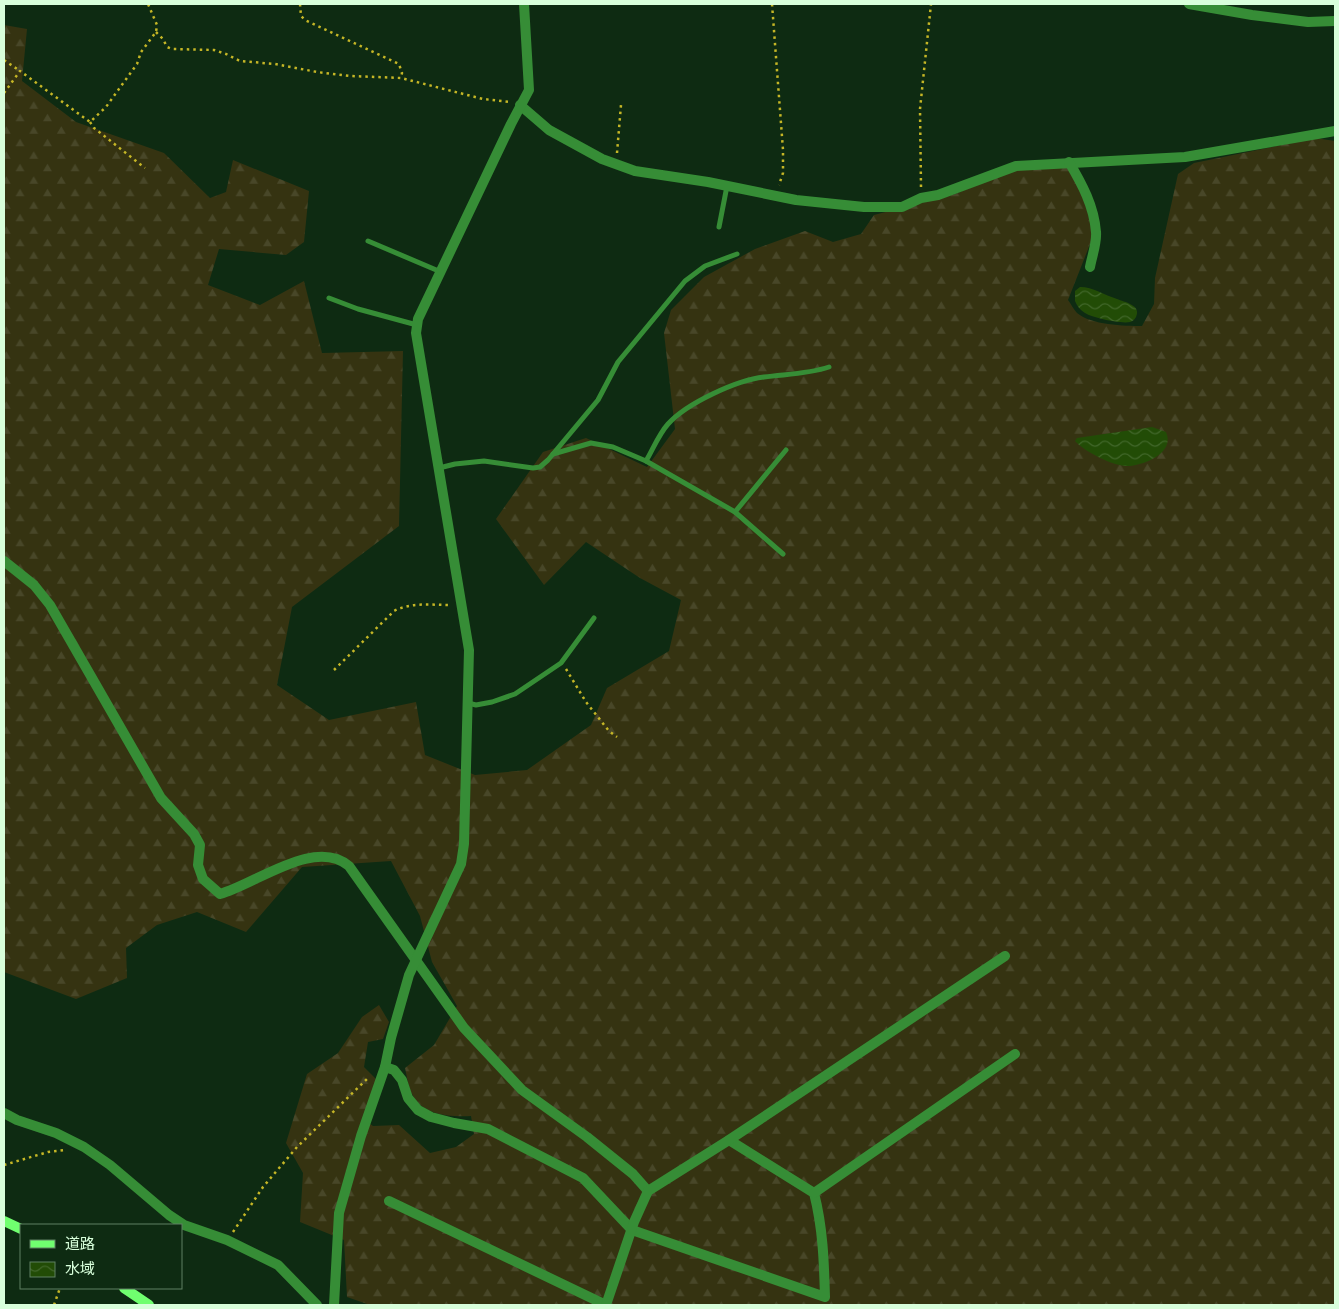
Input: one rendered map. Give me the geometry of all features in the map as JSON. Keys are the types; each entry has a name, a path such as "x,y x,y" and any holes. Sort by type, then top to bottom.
{"street":[{"path":"334,1305 340,1214 360,1136 385,1067 404,994 416,961 461,864 464,844 469,650 416,333 418,319 520,105 529,90 524,4"},
{"path":"1189,4 1308,22 1335,21"},
{"path":"520,105 549,130 602,159 635,171 708,182 796,200 864,208 902,207 921,198 938,194 1016,166 1186,157 1335,131"},
{"path":"1069,162 1082,184 1092,212 1096,233 1090,267"},
{"path":"4,561 34,585 50,605 161,798 194,834 200,845 198,865 204,879 220,894 235,890 277,869 298,861 320,856 342,860 349,866 464,1028 522,1090 587,1137 633,1174 648,1191"},
{"path":"390,1201 606,1305 634,1222 648,1191 730,1140 1005,956"},
{"path":"814,1193 1015,1054"},
{"path":"385,1067 394,1070 402,1080 408,1098 418,1110 431,1117 488,1129 583,1178 632,1230 825,1297 820,1215 814,1193 730,1140"},
{"path":"4,1113 17,1120 56,1133 84,1147 110,1166 169,1216 184,1225 227,1240 278,1265 316,1305"},
{"path":"4,1221 20,1229"},
{"path":"125,1289 149,1305"}],"lane":[{"path":"719,227 727,186"},
{"path":"368,241 441,272"},
{"path":"438,468 484,461 533,468 540,467 598,400 618,362 684,281 705,266 737,254"},
{"path":"329,298 358,309 417,325"},
{"path":"646,461 667,425 683,411 714,394 762,377 812,372 829,367"},
{"path":"552,454 591,442 613,447 646,461 735,512 783,554"},
{"path":"735,512 786,450"},
{"path":"468,703 476,705 492,702 514,694 561,663 594,618"}],"path":[{"path":"90,122 106,107 137,64 142,52 156,32 157,25 148,4"},
{"path":"300,4 301,16 305,20 398,64 402,73 401,78"},
{"path":"772,4 783,150 783,173 776,196"},
{"path":"921,198 920,108 931,4"},
{"path":"156,32 163,39 167,47 172,49 214,50 240,61 275,64 317,72 350,76 401,78 520,105"},
{"path":"4,60 90,122 94,128 145,168"},
{"path":"4,93 20,71"},
{"path":"615,164 619,145 621,105"},
{"path":"334,670 394,610 402,606 462,605"},
{"path":"561,663 570,673 586,702 609,731 617,737"},
{"path":"227,1240 263,1187 297,1147 375,1072 385,1067"},
{"path":"4,1166 48,1152 84,1147"},
{"path":"54,1305 60,1289"}],"green space":[{"path":"4,25 27,29 22,81 76,122 164,153 210,198 226,192 233,160 309,191 304,242 286,255 219,249 208,285 260,305 304,281 322,353 403,351 399,526 292,607 277,685 329,720 416,702 425,755 475,775 527,770 591,725 607,688 669,651 681,600 640,578 586,542 544,585 496,519 543,452 586,438 647,467 675,429 664,333 671,310 704,277 755,249 805,231 833,242 861,234 874,215 955,194 1016,169 1068,165 1080,186 1094,234 1068,300 1077,313 1091,320 1108,324 1142,326 1154,304 1155,278 1178,174 1194,163 1315,138 1335,141 1335,1305 370,1305 347,1297 344,1240 300,1222 303,1173 286,1143 307,1074 338,1053 362,1017 379,1005 389,1022 383,1039 368,1042 364,1067 377,1080 363,1119 373,1126 399,1125 430,1153 456,1147 474,1134 471,1116 446,1115 430,1111 417,1101 410,1088 405,1068 434,1045 457,1006 432,962 420,916 391,861 302,867 246,932 197,912 157,925 126,948 127,978 76,999 4,972"}],"water":[{"path":"1080,287 1094,290 1131,305 1137,310 1136,317 1130,322 1120,322 1100,319 1085,313 1075,301 1075,291"},
{"path":"1152,427 1166,432 1167,445 1158,456 1137,465 1123,466 1108,461 1093,454 1075,441 1077,438"}]}
